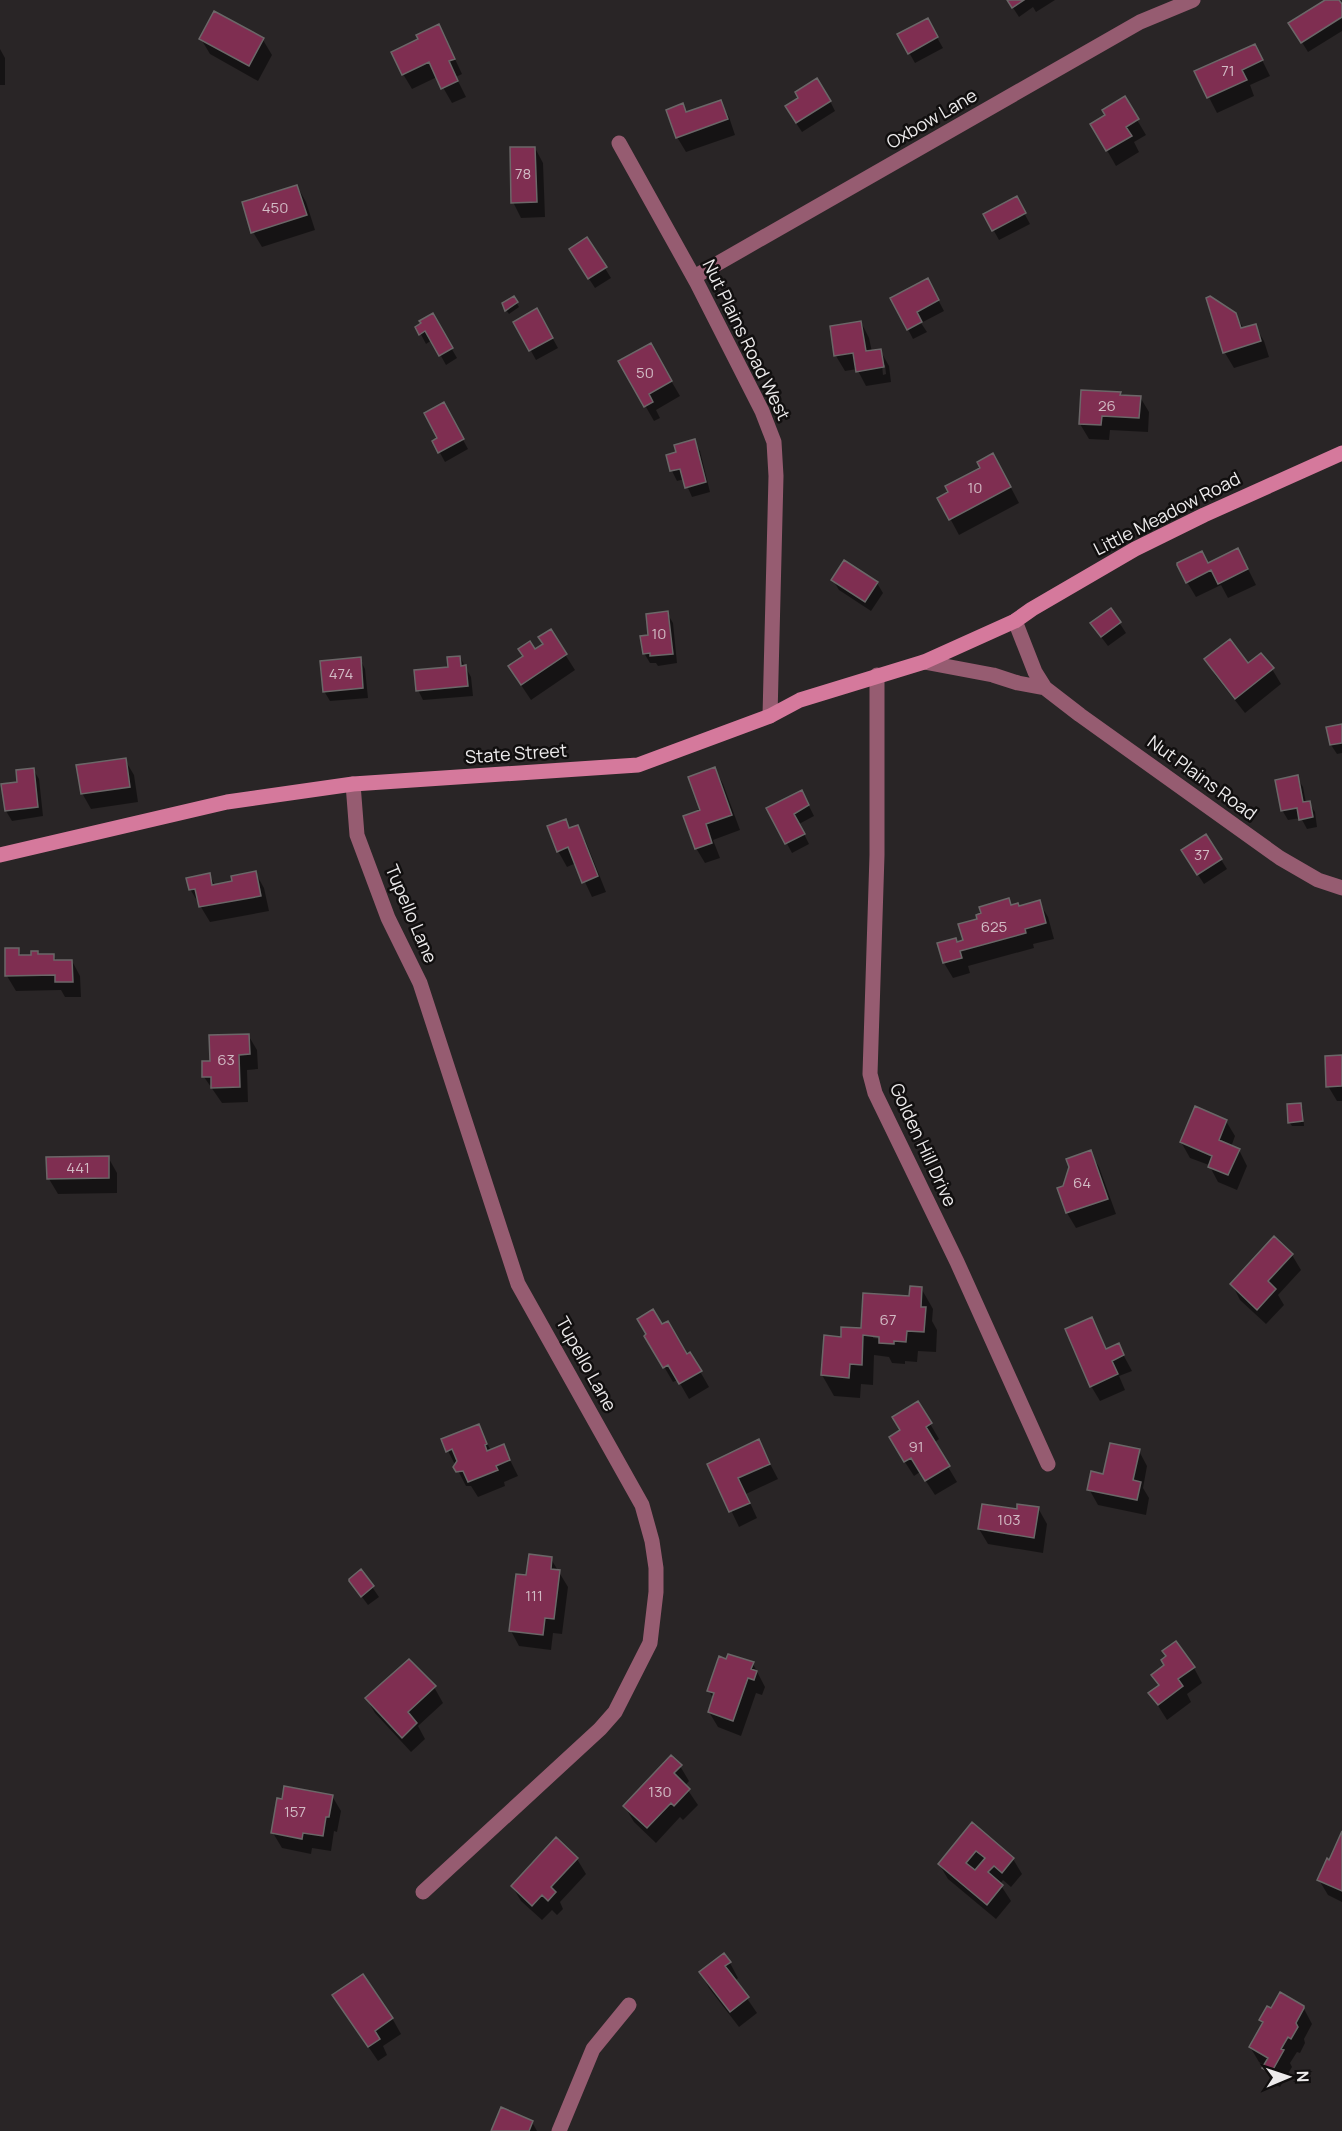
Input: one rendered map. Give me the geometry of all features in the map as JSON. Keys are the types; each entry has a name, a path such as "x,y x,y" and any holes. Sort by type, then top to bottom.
{"street":[{"name":"Oxbow Lane","path":"694,277 1140,22 1193,0"},
{"name":"Nut Plains Road West","path":"619,143 694,277 762,411 774,442 776,476 770,716"},
{"name":"Little Meadow Road","path":"1015,621 1135,549 1204,515 1342,453"},
{"name":"State Street","path":"0,855 227,802 353,784 638,765 770,716 800,700 924,662 1015,621"},
{"name":"Nut Plains Road","path":"1015,621 1035,672 1045,688 1280,858 1318,880 1342,888"},
{"name":"Nut Plains Road","path":"924,662 1045,688"},
{"name":"Golden Hill Drive","path":"877,675 877,855 870,1074 875,1094 957,1262 1048,1464"},
{"name":"Tupello Lane","path":"353,784 357,835 388,918 420,982 518,1284 642,1505 652,1541 656,1568 656,1592 650,1642 615,1712 600,1729 423,1892"},
{"path":"559,2131 593,2049 629,2005"}],"building":[{"path":"1007,0 1024,0 1012,8"},
{"path":"1325,0 1339,0 1342,4 1342,17 1301,43 1288,23"},
{"path":"214,11 264,38 249,66 199,39"},
{"path":"928,18 938,37 908,54 897,34"},
{"path":"439,24 455,59 449,61 458,81 441,89 429,62 402,75 391,52 418,39 416,35"},
{"path":"1255,44 1263,60 1242,70 1247,80 1207,98 1194,71"},
{"path":"817,78 831,101 796,123 785,106 798,98 795,92"},
{"path":"1125,96 1139,119 1126,127 1132,136 1106,151 1090,124 1105,115 1102,110"},
{"path":"721,100 728,119 676,138 666,110 683,103 686,112"},
{"path":"510,147 535,147 537,202 511,203"},
{"path":"297,185 307,215 251,233 242,202"},
{"path":"1017,196 1026,213 992,231 983,214"},
{"path":"587,237 607,267 588,279 569,249"},
{"path":"928,278 939,300 917,312 922,322 907,330 890,298"},
{"path":"514,296 518,302 505,311 502,303"},
{"path":"1210,296 1236,313 1241,328 1256,324 1261,341 1223,353 1206,298"},
{"path":"537,308 553,338 529,351 513,322"},
{"path":"433,313 453,348 439,356 425,331 419,335 415,327 421,323 419,321"},
{"path":"861,321 866,351 881,349 884,367 856,372 853,353 834,356 830,326"},
{"path":"651,343 672,381 649,394 653,402 644,407 618,361"},
{"path":"1081,390 1121,392 1120,395 1141,396 1139,418 1102,416 1101,425 1079,424"},
{"path":"444,402 464,439 438,453 432,441 437,438 424,413"},
{"path":"695,439 706,482 685,488 680,469 670,471 666,455 676,452 674,445"},
{"path":"993,453 1011,487 949,520 937,498 948,492 945,486 980,468 977,462"},
{"path":"1238,548 1248,569 1218,584 1211,570 1186,583 1177,565 1202,551 1208,563"},
{"path":"844,560 878,582 865,602 831,580"},
{"path":"1111,608 1121,622 1101,637 1090,623"},
{"path":"668,611 673,654 650,656 650,653 643,654 640,636 648,635 646,614"},
{"path":"551,629 567,654 521,685 508,666 523,656 518,649 530,641 535,649 543,644 538,637"},
{"path":"1230,639 1248,663 1261,653 1274,668 1235,699 1204,659"},
{"path":"460,656 461,666 466,665 468,686 416,691 414,670 448,667 447,657"},
{"path":"361,657 363,688 323,692 320,661"},
{"path":"1342,724 1342,743 1330,745 1326,727"},
{"path":"126,758 130,787 81,794 76,765"},
{"path":"715,767 732,815 706,824 712,843 695,849 683,816 700,810 688,777"},
{"path":"34,768 38,807 5,811 1,784 17,782 16,770"},
{"path":"1298,775 1303,802 1310,801 1313,817 1299,820 1297,808 1281,811 1275,780"},
{"path":"802,790 809,805 794,814 805,834 785,844 766,808"},
{"path":"566,819 569,828 578,825 598,876 582,883 568,847 557,852 547,826"},
{"path":"1206,834 1222,859 1197,875 1181,850"},
{"path":"256,871 261,896 199,907 195,889 189,890 186,878 210,873 212,885 232,881 231,876"},
{"path":"1009,898 1011,905 1018,903 1019,906 1040,900 1046,923 1025,929 1026,933 960,951 962,958 943,963 937,943 956,938 957,942 963,940 958,924 977,919 976,915 981,913 979,907"},
{"path":"5,948 19,948 19,955 31,955 31,951 38,951 38,954 54,954 54,960 72,960 73,982 55,982 55,975 5,976"},
{"path":"249,1034 250,1054 239,1055 240,1087 211,1088 211,1077 202,1077 202,1061 210,1061 209,1035"},
{"path":"1342,1055 1342,1086 1326,1087 1325,1056"},
{"path":"1301,1103 1303,1121 1288,1123 1287,1104"},
{"path":"1195,1106 1227,1120 1219,1140 1240,1149 1228,1175 1208,1167 1212,1156 1180,1142"},
{"path":"1091,1150 1108,1199 1066,1213 1057,1188 1063,1186 1069,1167 1066,1159"},
{"path":"109,1156 109,1178 47,1179 46,1157"},
{"path":"1274,1236 1293,1254 1268,1281 1276,1289 1257,1310 1230,1284"},
{"path":"910,1286 922,1287 921,1307 926,1307 924,1332 907,1331 906,1342 894,1341 894,1344 879,1343 879,1337 863,1335 862,1365 850,1364 849,1378 821,1375 824,1335 841,1337 841,1327 861,1328 863,1293 909,1296"},
{"path":"653,1309 662,1324 668,1321 687,1354 690,1352 702,1371 679,1384 668,1365 663,1368 637,1319"},
{"path":"1092,1317 1106,1349 1119,1343 1124,1355 1112,1361 1118,1374 1090,1387 1065,1329"},
{"path":"918,1401 932,1423 926,1427 950,1466 925,1481 911,1458 904,1462 889,1437 900,1430 892,1417"},
{"path":"479,1424 487,1444 485,1445 487,1451 504,1444 510,1460 496,1466 498,1470 468,1482 463,1471 456,1472 453,1467 457,1461 452,1449 446,1452 441,1439"},
{"path":"759,1439 770,1464 738,1478 750,1503 729,1512 707,1464"},
{"path":"1110,1443 1140,1449 1133,1480 1141,1482 1137,1500 1087,1490 1091,1471 1103,1474"},
{"path":"982,1504 1017,1509 1017,1504 1039,1507 1034,1538 978,1529"},
{"path":"529,1554 552,1557 551,1569 560,1570 554,1619 545,1618 543,1635 509,1631 516,1574 526,1575"},
{"path":"361,1569 374,1586 361,1597 349,1579"},
{"path":"1176,1641 1195,1667 1178,1679 1183,1686 1158,1705 1148,1693 1159,1685 1151,1675 1164,1665 1161,1660 1166,1656 1162,1651"},
{"path":"728,1654 754,1662 751,1669 757,1671 754,1680 748,1678 733,1721 708,1712 714,1693 707,1691 719,1656 726,1659"},
{"path":"409,1659 436,1686 408,1712 417,1723 402,1738 365,1698"},
{"path":"671,1755 682,1765 674,1773 690,1789 674,1806 671,1803 647,1828 623,1806"},
{"path":"284,1786 333,1795 323,1836 303,1833 302,1839 271,1833 277,1798 282,1799"},
{"path":"972,1822 1014,1858 1002,1873 994,1866 988,1872 1003,1885 987,1905 938,1864","holes":["976,1851 985,1858 975,1870 966,1863"]},
{"path":"1342,1831 1342,1891 1317,1880"},
{"path":"556,1837 578,1858 551,1887 556,1892 548,1901 542,1895 532,1906 511,1886"},
{"path":"724,1953 731,1962 725,1966 749,1997 730,2012 699,1972"},
{"path":"363,1974 393,2018 375,2031 380,2039 368,2047 332,1995"},
{"path":"1280,1992 1304,2008 1296,2023 1298,2027 1291,2039 1288,2037 1281,2049 1284,2050 1271,2073 1262,2068 1268,2058 1249,2047 1263,2022 1259,2020 1267,2006 1271,2008"},
{"path":"501,2107 533,2121 529,2131 491,2131"}]}
